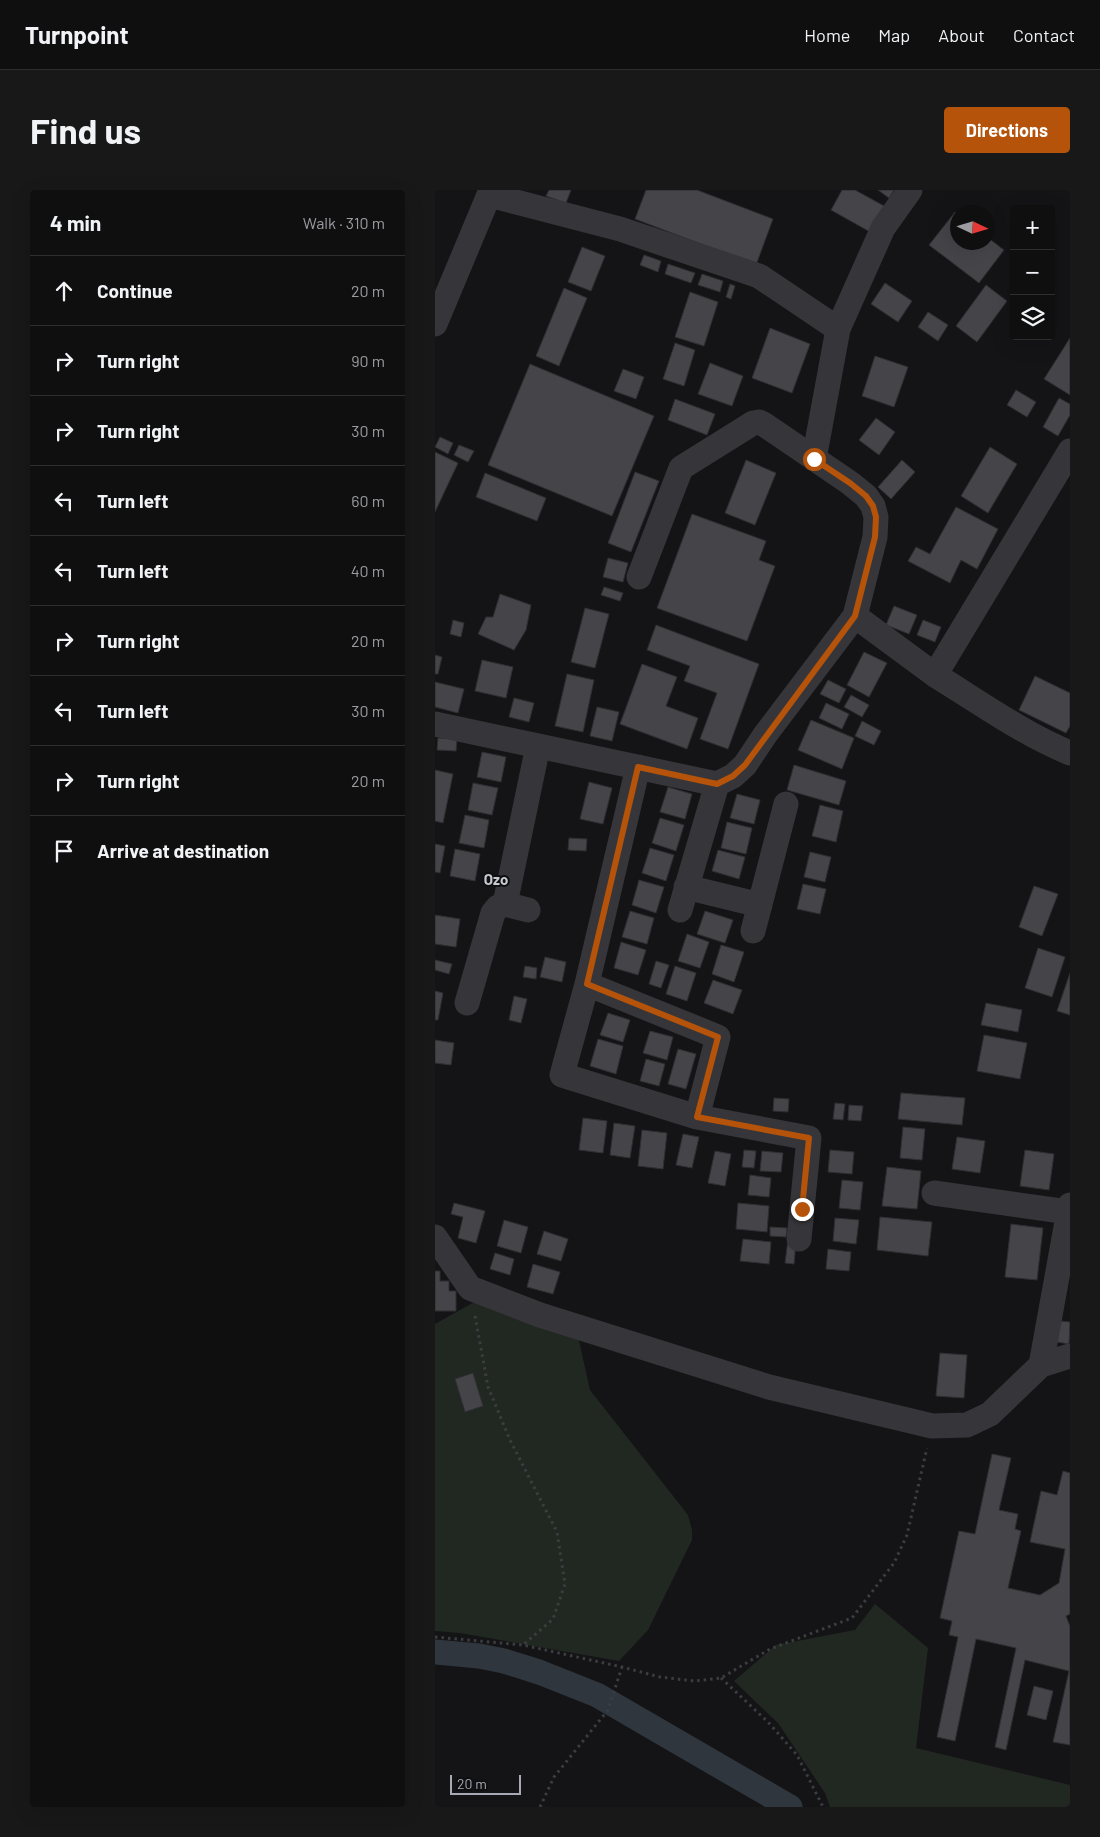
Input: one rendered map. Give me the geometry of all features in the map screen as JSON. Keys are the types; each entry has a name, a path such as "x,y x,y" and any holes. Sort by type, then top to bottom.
{"street":[{"path":"814,459 838,329 883,228 910,190"},
{"path":"435,324 490,192 620,228 759,276 838,329"},
{"path":"435,724 717,784 733,776 745,765 855,616 875,537 876,517 873,506 866,496 850,483 765,425 759,422 753,423 681,468 639,577"},
{"path":"935,675 1070,451"},
{"path":"855,616 935,675 1010,722 1070,753"},
{"path":"465,987 493,913 498,907 517,907 538,746"},
{"path":"638,767 587,984 562,1075 697,1117 809,1138 811,1210 799,1239"},
{"path":"717,784 683,898 759,905"},
{"path":"753,932 759,905 789,836 786,804"},
{"path":"587,984 718,1037 697,1117"},
{"path":"934,1191 1068,1222 1041,1365"},
{"path":"435,1237 470,1288 540,1316 769,1387 932,1426 967,1425 990,1414 1041,1365 1070,1356"}],"path":[{"path":"470,1288 488,1387 509,1440 557,1532 565,1584 553,1619 523,1645"},
{"path":"435,1637 523,1645 622,1667 660,1678 694,1681 721,1678 770,1649 852,1618 894,1563 907,1534 932,1426"},
{"path":"540,1807 554,1777 608,1710 622,1667"},
{"path":"721,1678 768,1722 797,1755 823,1807"}],"shaded area":[{"path":"478,1300 578,1336 590,1390 688,1515 692,1530 692,1540 648,1630 619,1661 460,1633 435,1631 435,1324"},
{"path":"875,1604 928,1648 916,1748 1070,1785 1070,1807 830,1807 825,1793 778,1723 734,1681 776,1645 855,1630"}],"building":[{"path":"549,190 571,190 566,203 546,196"},
{"path":"646,190 697,190 773,219 756,265 635,219"},
{"path":"842,190 855,190 886,207 872,233 831,210"},
{"path":"878,190 894,190 889,198"},
{"path":"950,218 950,250 995,250 995,243 1004,250 979,283 929,245"},
{"path":"582,247 605,256 591,291 568,282"},
{"path":"644,255 661,261 658,272 640,265"},
{"path":"668,264 695,273 691,283 665,274"},
{"path":"702,274 723,281 720,292 698,285"},
{"path":"885,283 912,301 898,322 871,304"},
{"path":"730,284 735,286 731,299 726,297"},
{"path":"986,285 1007,301 977,342 956,326"},
{"path":"564,288 587,298 559,366 536,356"},
{"path":"690,292 718,302 704,346 675,337"},
{"path":"928,312 948,325 938,341 918,327"},
{"path":"770,328 810,344 792,393 752,378"},
{"path":"1070,338 1070,395 1044,379"},
{"path":"675,343 695,350 684,386 663,379"},
{"path":"875,356 908,367 894,407 862,396"},
{"path":"710,363 743,376 732,406 698,394"},
{"path":"530,364 654,416 612,516 488,465"},
{"path":"623,369 644,377 636,399 614,391"},
{"path":"1016,390 1036,402 1027,417 1007,405"},
{"path":"1059,398 1070,404 1070,415 1058,436 1043,427"},
{"path":"675,399 715,414 707,435 668,420"},
{"path":"876,418 895,432 879,455 859,440"},
{"path":"440,437 453,443 448,454 435,447"},
{"path":"459,445 474,451 468,462 454,455"},
{"path":"990,447 1017,464 988,513 961,496"},
{"path":"435,452 458,463 435,512"},
{"path":"746,460 776,473 755,525 725,513"},
{"path":"902,460 915,472 891,499 878,487"},
{"path":"635,472 659,481 631,552 608,543"},
{"path":"485,473 546,498 537,521 476,497"},
{"path":"956,507 998,529 977,569 961,560 950,583 908,561 916,547 930,554"},
{"path":"692,514 766,541 759,560 775,566 747,641 657,608"},
{"path":"608,558 628,563 623,582 603,577"},
{"path":"604,587 623,593 620,601 601,595"},
{"path":"500,594 531,605 526,630 514,650 478,634 486,617 493,617"},
{"path":"894,606 917,615 909,634 886,625"},
{"path":"585,608 609,614 595,668 571,662"},
{"path":"453,620 464,623 461,637 450,634"},
{"path":"923,620 941,627 935,642 917,635"},
{"path":"656,625 759,664 728,749 700,739 717,693 684,681 690,666 647,650"},
{"path":"864,652 887,663 869,697 847,685"},
{"path":"435,655 442,657 438,674 435,674"},
{"path":"482,660 513,667 506,698 475,691"},
{"path":"642,664 677,677 666,706 698,718 687,749 620,724"},
{"path":"567,674 594,680 583,732 555,726"},
{"path":"1035,676 1070,693 1070,726 1066,733 1019,710"},
{"path":"828,680 846,689 839,703 820,694"},
{"path":"435,682 464,689 458,713 435,707"},
{"path":"851,695 869,705 862,717 844,707"},
{"path":"514,698 534,703 529,722 509,717"},
{"path":"826,703 849,714 842,729 819,718"},
{"path":"597,707 619,712 612,741 590,736"},
{"path":"811,720 854,738 842,769 798,750"},
{"path":"862,721 881,731 874,745 855,736"},
{"path":"438,738 457,739 456,751 437,750"},
{"path":"482,752 506,757 501,782 477,777"},
{"path":"794,765 846,781 839,805 787,790"},
{"path":"435,770 453,774 443,823 435,821"},
{"path":"589,782 612,788 603,824 580,819"},
{"path":"473,783 498,788 492,815 468,810"},
{"path":"668,787 692,794 685,819 660,812"},
{"path":"737,794 760,800 754,824 730,818"},
{"path":"820,805 843,811 836,842 812,836"},
{"path":"465,815 489,820 484,848 459,843"},
{"path":"660,818 684,825 676,851 652,843"},
{"path":"727,822 752,828 746,854 721,848"},
{"path":"569,838 587,839 586,851 568,850"},
{"path":"435,844 445,846 440,873 435,872"},
{"path":"650,848 674,855 666,881 642,873"},
{"path":"455,849 480,854 475,881 450,876"},
{"path":"718,850 745,857 739,879 712,871"},
{"path":"810,852 831,857 825,882 804,877"},
{"path":"639,880 664,887 656,913 632,905"},
{"path":"803,884 826,889 820,914 797,909"},
{"path":"1034,886 1058,894 1042,936 1019,927"},
{"path":"630,911 654,918 647,944 622,937"},
{"path":"705,911 733,920 725,943 697,934"},
{"path":"435,915 460,919 456,947 435,944"},
{"path":"687,934 709,942 700,968 678,961"},
{"path":"621,942 646,950 638,975 614,968"},
{"path":"721,945 744,952 734,982 712,974"},
{"path":"1038,948 1065,957 1052,997 1025,988"},
{"path":"545,957 566,962 562,982 540,977"},
{"path":"435,960 452,964 449,974 435,970"},
{"path":"656,961 669,965 661,988 649,984"},
{"path":"525,966 537,968 536,979 523,977"},
{"path":"675,966 696,973 687,1001 666,994"},
{"path":"1070,973 1070,1015 1057,1011"},
{"path":"713,980 742,990 733,1014 704,1003"},
{"path":"435,991 443,993 438,1020 435,1020"},
{"path":"514,996 527,999 521,1023 509,1020"},
{"path":"986,1003 1022,1010 1018,1032 981,1025"},
{"path":"608,1013 630,1020 623,1042 600,1035"},
{"path":"650,1031 673,1037 667,1060 643,1053"},
{"path":"984,1035 1027,1043 1020,1079 977,1071"},
{"path":"598,1039 623,1046 616,1074 590,1066"},
{"path":"435,1040 454,1043 451,1065 435,1063"},
{"path":"678,1049 696,1054 686,1089 668,1084"},
{"path":"646,1059 665,1064 659,1086 640,1081"},
{"path":"901,1093 965,1098 962,1125 898,1119"},
{"path":"774,1098 789,1099 788,1112 773,1111"},
{"path":"835,1103 845,1104 843,1120 833,1119"},
{"path":"849,1105 863,1106 861,1121 848,1120"},
{"path":"583,1118 607,1121 603,1153 579,1150"},
{"path":"614,1123 635,1126 630,1158 610,1155"},
{"path":"903,1127 925,1129 922,1160 900,1158"},
{"path":"642,1130 667,1133 663,1169 638,1166"},
{"path":"683,1134 699,1137 692,1168 676,1165"},
{"path":"957,1137 985,1141 980,1173 952,1169"},
{"path":"744,1150 756,1151 754,1168 742,1167"},
{"path":"830,1150 854,1152 852,1174 828,1172"},
{"path":"1025,1150 1054,1154 1049,1190 1020,1186"},
{"path":"715,1151 731,1154 725,1186 708,1183"},
{"path":"762,1151 783,1153 781,1172 760,1171"},
{"path":"887,1167 921,1171 917,1209 882,1206"},
{"path":"750,1175 771,1178 769,1197 748,1195"},
{"path":"842,1180 863,1182 860,1210 839,1208"},
{"path":"454,1203 485,1211 476,1243 458,1238 463,1217 451,1214"},
{"path":"738,1203 769,1206 767,1232 736,1229"},
{"path":"880,1217 932,1222 928,1256 877,1250"},
{"path":"835,1218 859,1220 856,1244 833,1241"},
{"path":"504,1220 528,1227 521,1253 497,1246"},
{"path":"1011,1224 1043,1228 1037,1280 1005,1277"},
{"path":"770,1227 787,1228 786,1237 770,1236"},
{"path":"544,1231 568,1239 561,1261 537,1254"},
{"path":"743,1239 771,1242 769,1264 740,1261"},
{"path":"788,1240 796,1241 794,1264 785,1263"},
{"path":"828,1249 851,1252 849,1271 826,1269"},
{"path":"495,1253 514,1259 510,1275 490,1269"},
{"path":"533,1264 560,1272 553,1294 527,1287"},
{"path":"435,1271 440,1271 440,1281 449,1281 449,1291 456,1291 456,1311 435,1311"},
{"path":"1060,1321 1070,1322 1069,1344 1057,1342"},
{"path":"940,1353 967,1355 964,1398 936,1396"},
{"path":"473,1373 483,1406 465,1412 455,1379"},
{"path":"992,1454 1011,1458 999,1510 1018,1514 1015,1529 1021,1531 1008,1588 1040,1595 1059,1583 1065,1549 1030,1542 1041,1491 1057,1495 1063,1471 1070,1473 1070,1614 1066,1616 1070,1626 1070,1745 1053,1742 1069,1671 1025,1660 1006,1750 995,1747 1016,1648 976,1639 955,1741 937,1737 958,1637 949,1635 952,1621 940,1618 959,1531 975,1534"},
{"path":"1034,1686 1053,1691 1046,1720 1027,1715"}],"waterway":[{"path":"435,1652 479,1656 504,1661 539,1672 597,1695 790,1807"}],"district":[{"name":"Ozo","path":"496,879"}],"route":[{"path":"802,1209 809,1138 697,1117 718,1037 587,984 638,767 717,784 733,776 745,765 765,735 855,616 875,537 876,517 873,506 866,496 814,459"}]}
